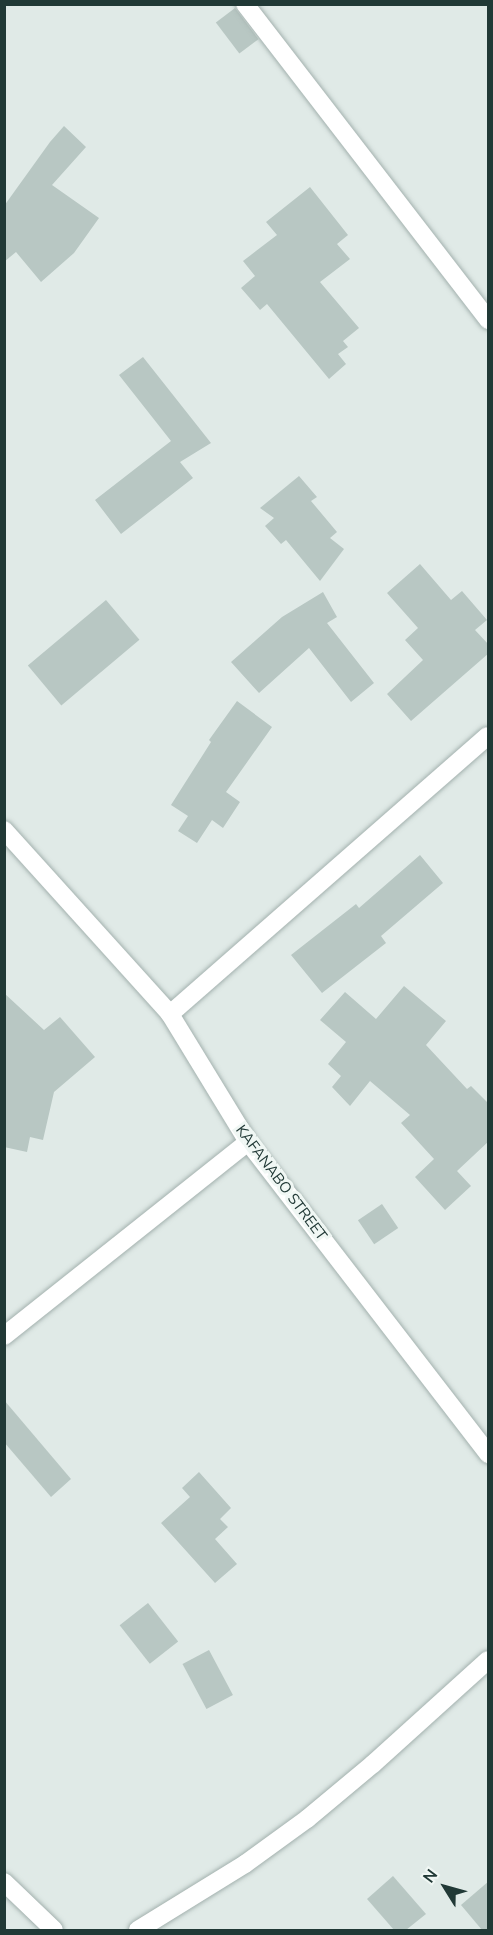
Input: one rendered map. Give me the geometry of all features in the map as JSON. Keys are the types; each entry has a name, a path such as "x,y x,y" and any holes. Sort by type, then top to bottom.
{"street":[{"path":"245,4 489,320"},
{"path":"170,1014 489,736"},
{"name":"KAFANABO STREET","path":"4,830 170,1014 248,1142 489,1454"},
{"path":"4,1336 248,1142"},
{"path":"138,1930 245,1864 307,1819 373,1764 489,1660"},
{"path":"4,1882 54,1930"}],"building":[{"path":"235,8 258,39 239,54 216,22"},
{"path":"64,126 86,147 52,185 99,218 74,253 41,282 16,252 4,262 4,206"},
{"path":"310,187 348,235 337,244 350,259 320,282 359,328 343,341 348,347 338,354 346,364 329,379 267,304 260,310 241,288 255,276 243,261 277,235 266,222"},
{"path":"143,357 211,443 180,462 193,478 121,534 95,500 171,441 119,375"},
{"path":"299,476 317,497 311,501 337,532 330,538 344,549 320,581 286,540 281,544 265,526 274,518 260,508"},
{"path":"420,564 451,600 462,591 487,620 475,630 489,645 489,653 411,721 387,694 423,660 405,640 418,628 387,593"},
{"path":"323,592 337,617 327,623 374,683 351,702 309,648 259,693 231,662 282,617"},
{"path":"106,600 139,640 61,705 28,666"},
{"path":"237,701 272,727 226,792 240,802 223,828 212,820 197,843 178,831 188,816 171,805 211,742 209,740"},
{"path":"420,855 443,883 381,936 386,943 322,993 291,955 356,904 359,908"},
{"path":"404,986 446,1021 426,1045 467,1089 471,1086 489,1104 489,1141 457,1171 471,1186 445,1210 415,1177 434,1159 401,1123 410,1115 370,1081 350,1106 332,1087 341,1076 328,1064 346,1042 320,1020 345,992 376,1019"},
{"path":"4,993 44,1030 60,1017 95,1057 54,1092 43,1140 30,1137 27,1152 4,1147"},
{"path":"382,1204 398,1228 374,1244 358,1220"},
{"path":"4,1400 71,1479 51,1497 4,1442"},
{"path":"199,1472 231,1508 220,1519 228,1527 215,1539 237,1564 215,1583 161,1523 190,1497 182,1488"},
{"path":"148,1603 178,1642 150,1664 120,1625"},
{"path":"209,1650 233,1695 206,1709 183,1664"},
{"path":"393,1876 426,1914 406,1930 394,1930 367,1899"},
{"path":"489,1881 489,1930 482,1930 461,1905"}]}
